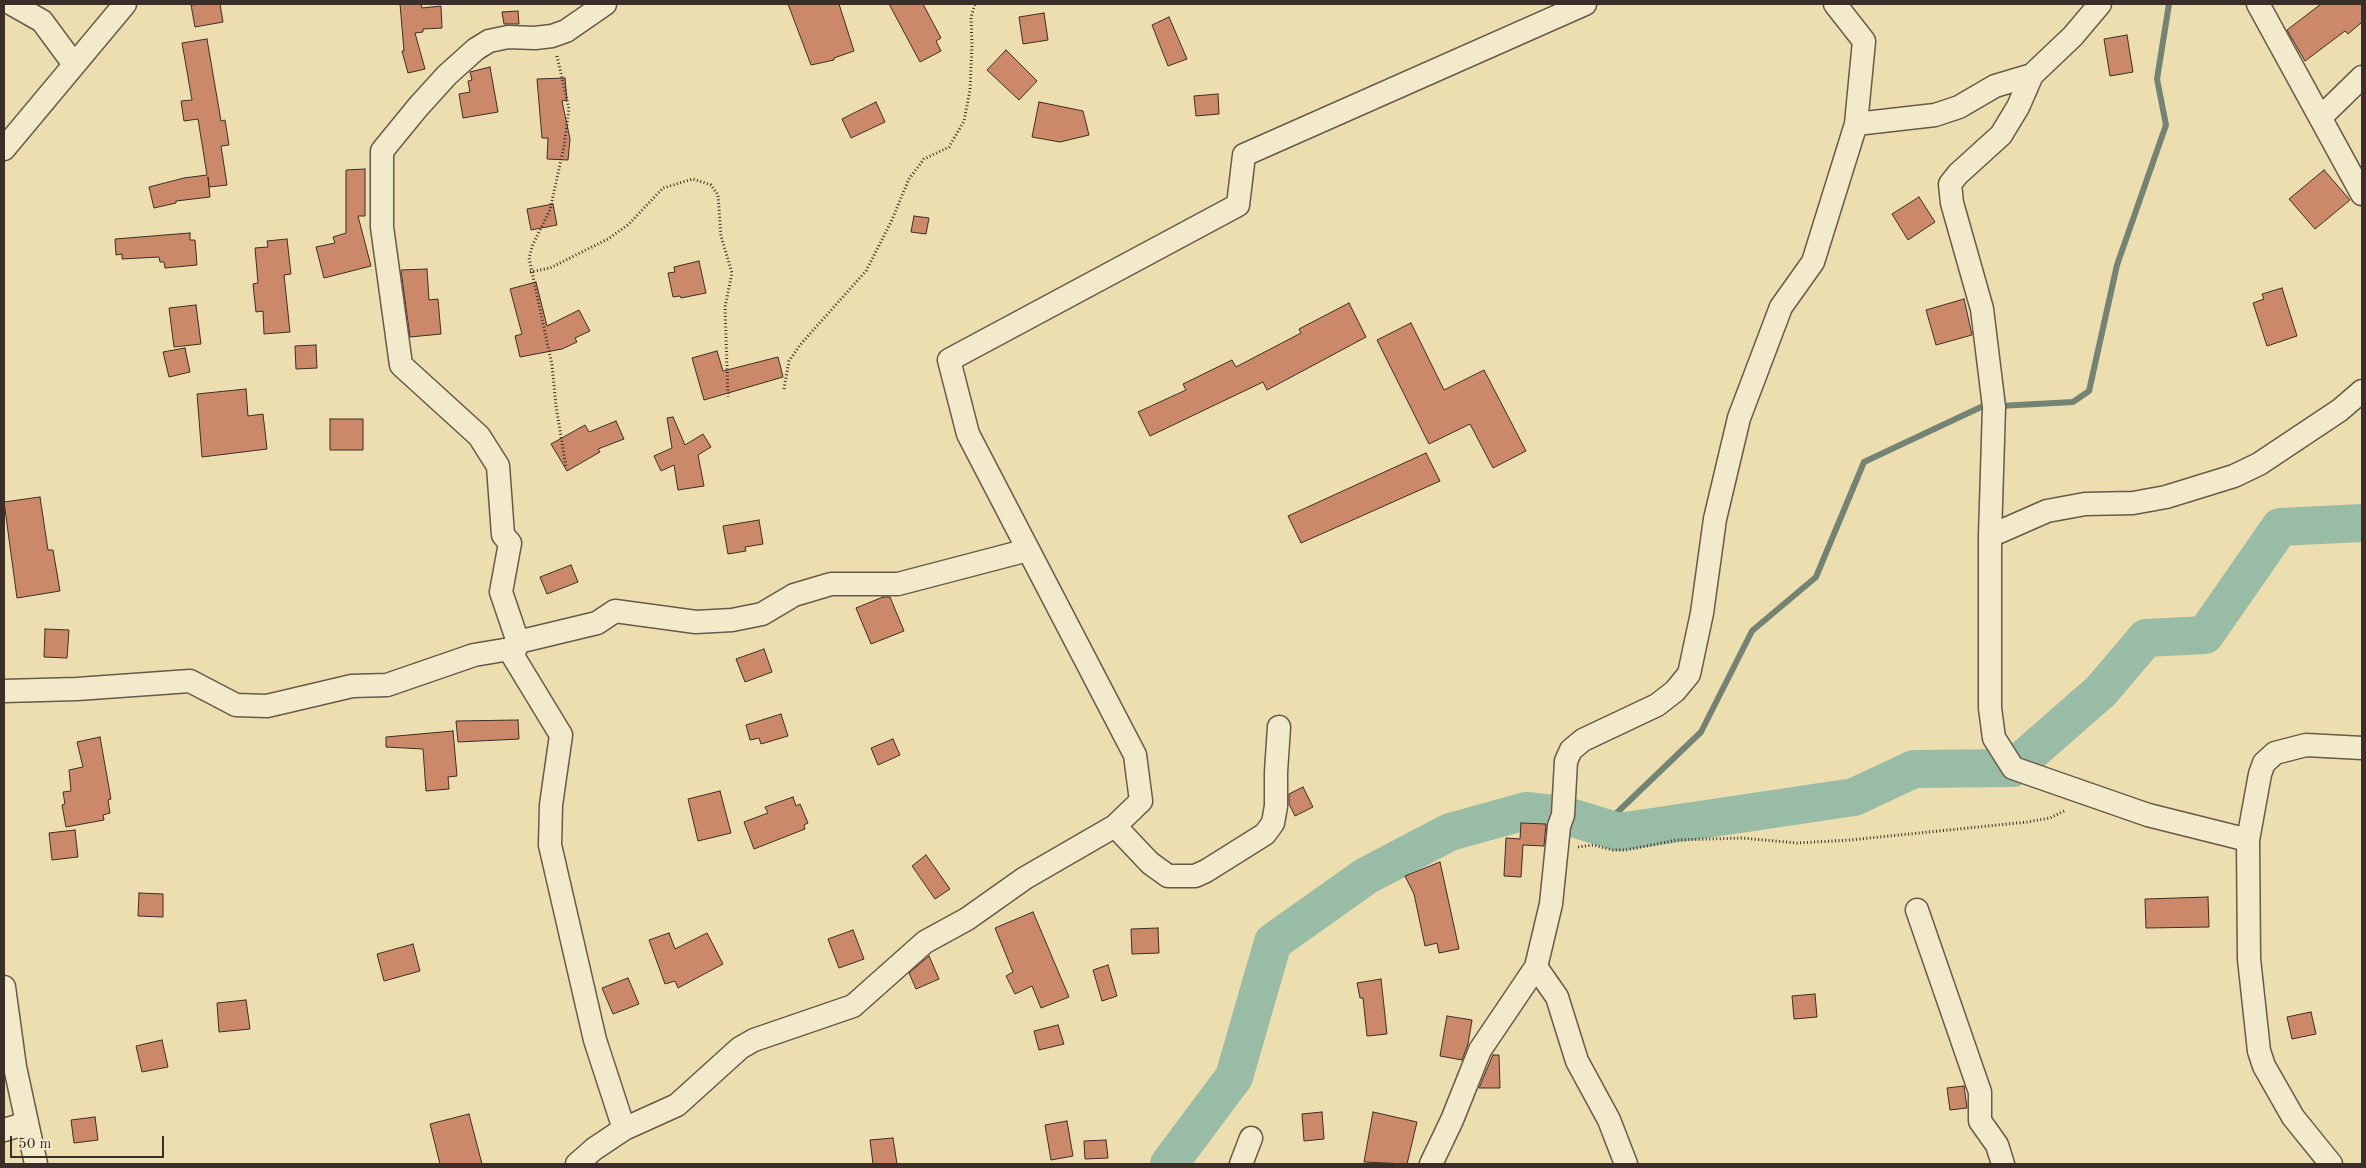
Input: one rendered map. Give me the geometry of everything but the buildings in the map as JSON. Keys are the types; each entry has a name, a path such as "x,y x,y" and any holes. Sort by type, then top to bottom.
{"street":[{"path":"12,4 42,21 73,64"},
{"path":"4,149 125,4"},
{"path":"605,4 566,31 552,36 508,37 489,42 476,49 423,100 382,151 382,227 400,365 479,436 498,466 502,535 510,543 501,592 517,645 513,656 561,735 551,805 550,845 595,1040 624,1129"},
{"path":"1431,1164 1452,1120 1480,1050 1536,967 1551,904 1559,826 1563,815 1566,761 1571,750 1583,740 1657,704 1675,691 1688,674 1702,612 1715,519 1738,418 1781,307 1813,262 1856,124 1864,41 1835,4"},
{"path":"2100,4 2073,36 2032,75 2018,107 2001,135 1958,174 1950,184 1952,203 1982,308 1994,407 1990,536 1990,708 1994,738 2013,768 2148,814 2248,840"},
{"path":"2258,4 2362,194"},
{"path":"577,1164 624,1129 677,1105 740,1048 754,1040 853,1006 924,942 967,919 1025,878 1115,826 1141,801 1135,755 968,434 949,360 1238,205 1244,155 1577,5"},
{"path":"1856,124 1935,115 1959,107 1995,86 2032,75"},
{"path":"2320,117 2362,77"},
{"path":"1990,536 2047,511 2085,504 2133,503 2166,497 2234,476 2259,464 2340,410 2362,391"},
{"path":"4,691 78,690 190,681 236,705 267,706 352,686 387,684 474,656 597,623 615,611 696,622 732,620 762,614 794,595 831,584 898,584 1028,550"},
{"path":"1115,826 1150,863 1168,876 1195,876 1214,867 1265,834 1274,823 1279,727"},
{"path":"2331,1164 2293,1117 2264,1066 2259,1051 2249,959 2248,840 2260,774 2264,763 2275,753 2306,745 2362,748"},
{"path":"1917,910 1980,1092 1980,1121 1997,1145 2003,1164"},
{"path":"1536,967 1556,997 1577,1061 1609,1120 1626,1164"},
{"path":"4,987 16,1067 36,1164"},
{"path":"4,1130 27,1123"},
{"path":"1241,1164 1251,1138"}],"path":[{"path":"784,389 789,361 800,345 866,271 891,222 909,180 924,159 949,147 964,121 970,81 971,17 975,4"},
{"path":"552,36 564,80 569,109 564,146 550,210 533,244 529,258 530,272 552,365 556,406 566,466"},
{"path":"530,272 550,268 608,239 629,224 663,188 693,179 711,184 718,195 721,236 732,273 725,308 728,397"},
{"path":"1557,849 1593,845 1613,850 1626,850 1677,840 1742,838 1797,844 1970,829 2050,818 2066,810 2082,790"}],"waterway":[{"path":"1601,828 1701,732 1752,631 1816,577 1864,462 1981,407 2073,402 2089,391 2117,265 2166,125 2157,79 2169,4"},
{"path":"1169,1164 1234,1077 1273,942 1366,876 1450,832 1526,811 1563,815 1619,832 1854,797 1914,769 2013,768 2101,691 2146,638 2205,635 2280,527 2362,523"}]}
